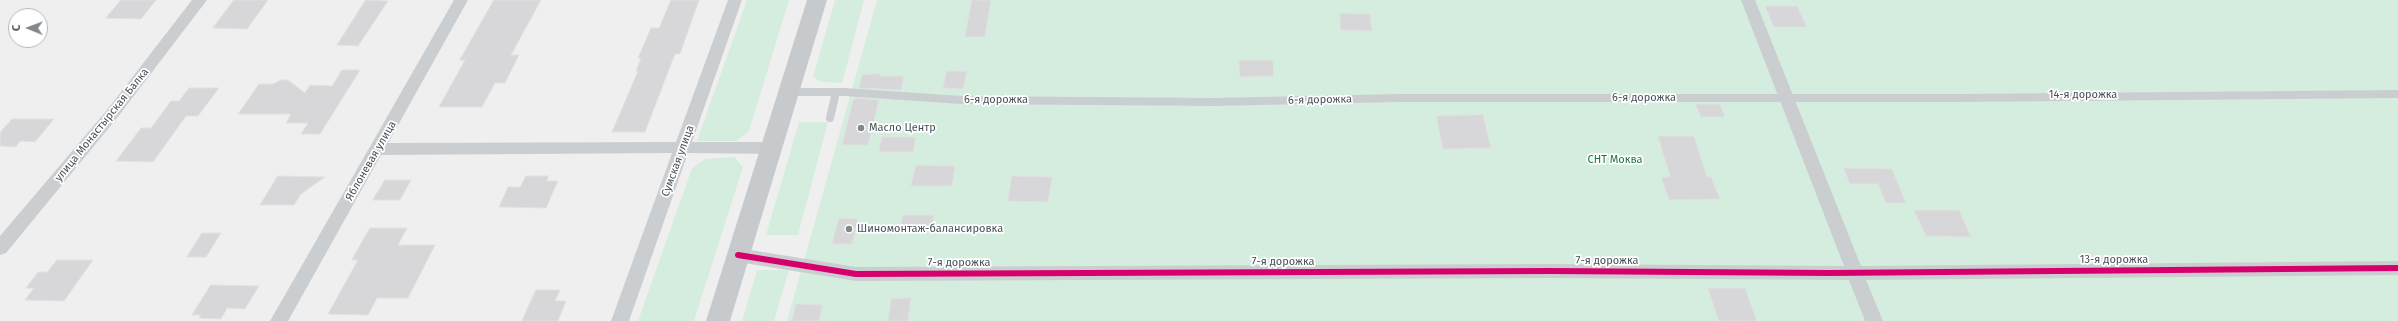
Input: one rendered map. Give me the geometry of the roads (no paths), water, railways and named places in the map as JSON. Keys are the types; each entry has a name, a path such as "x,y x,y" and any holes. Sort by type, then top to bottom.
{"main road":[{"path":"718,321 818,0"}],"street":[{"name":"улица Монастырская Балка","path":"0,248 112,114 200,0"},
{"name":"Яблоневая улица","path":"279,321 378,149 461,0"},
{"name":"Сумская улица","path":"620,321 735,0"},
{"path":"1748,0 1874,321"},
{"path":"378,149 771,148"},
{"name":"7-я дорожка","path":"738,255 856,274 1534,271 1830,273"},
{"name":"13-я дорожка","path":"1830,273 2398,268"}],"lane":[{"name":"6-я дорожка","path":"789,92 836,92 962,100 1214,102 1399,98 1769,98"},
{"path":"830,118 836,92"},
{"name":"14-я дорожка","path":"1769,98 2398,94"}],"place":[{"name":"Масло Центр","path":"861,128"},
{"name":"Шиномонтаж-балансировка","path":"849,229"}],"park label":[{"name":"СНТ Моква","path":"1615,160"}]}
